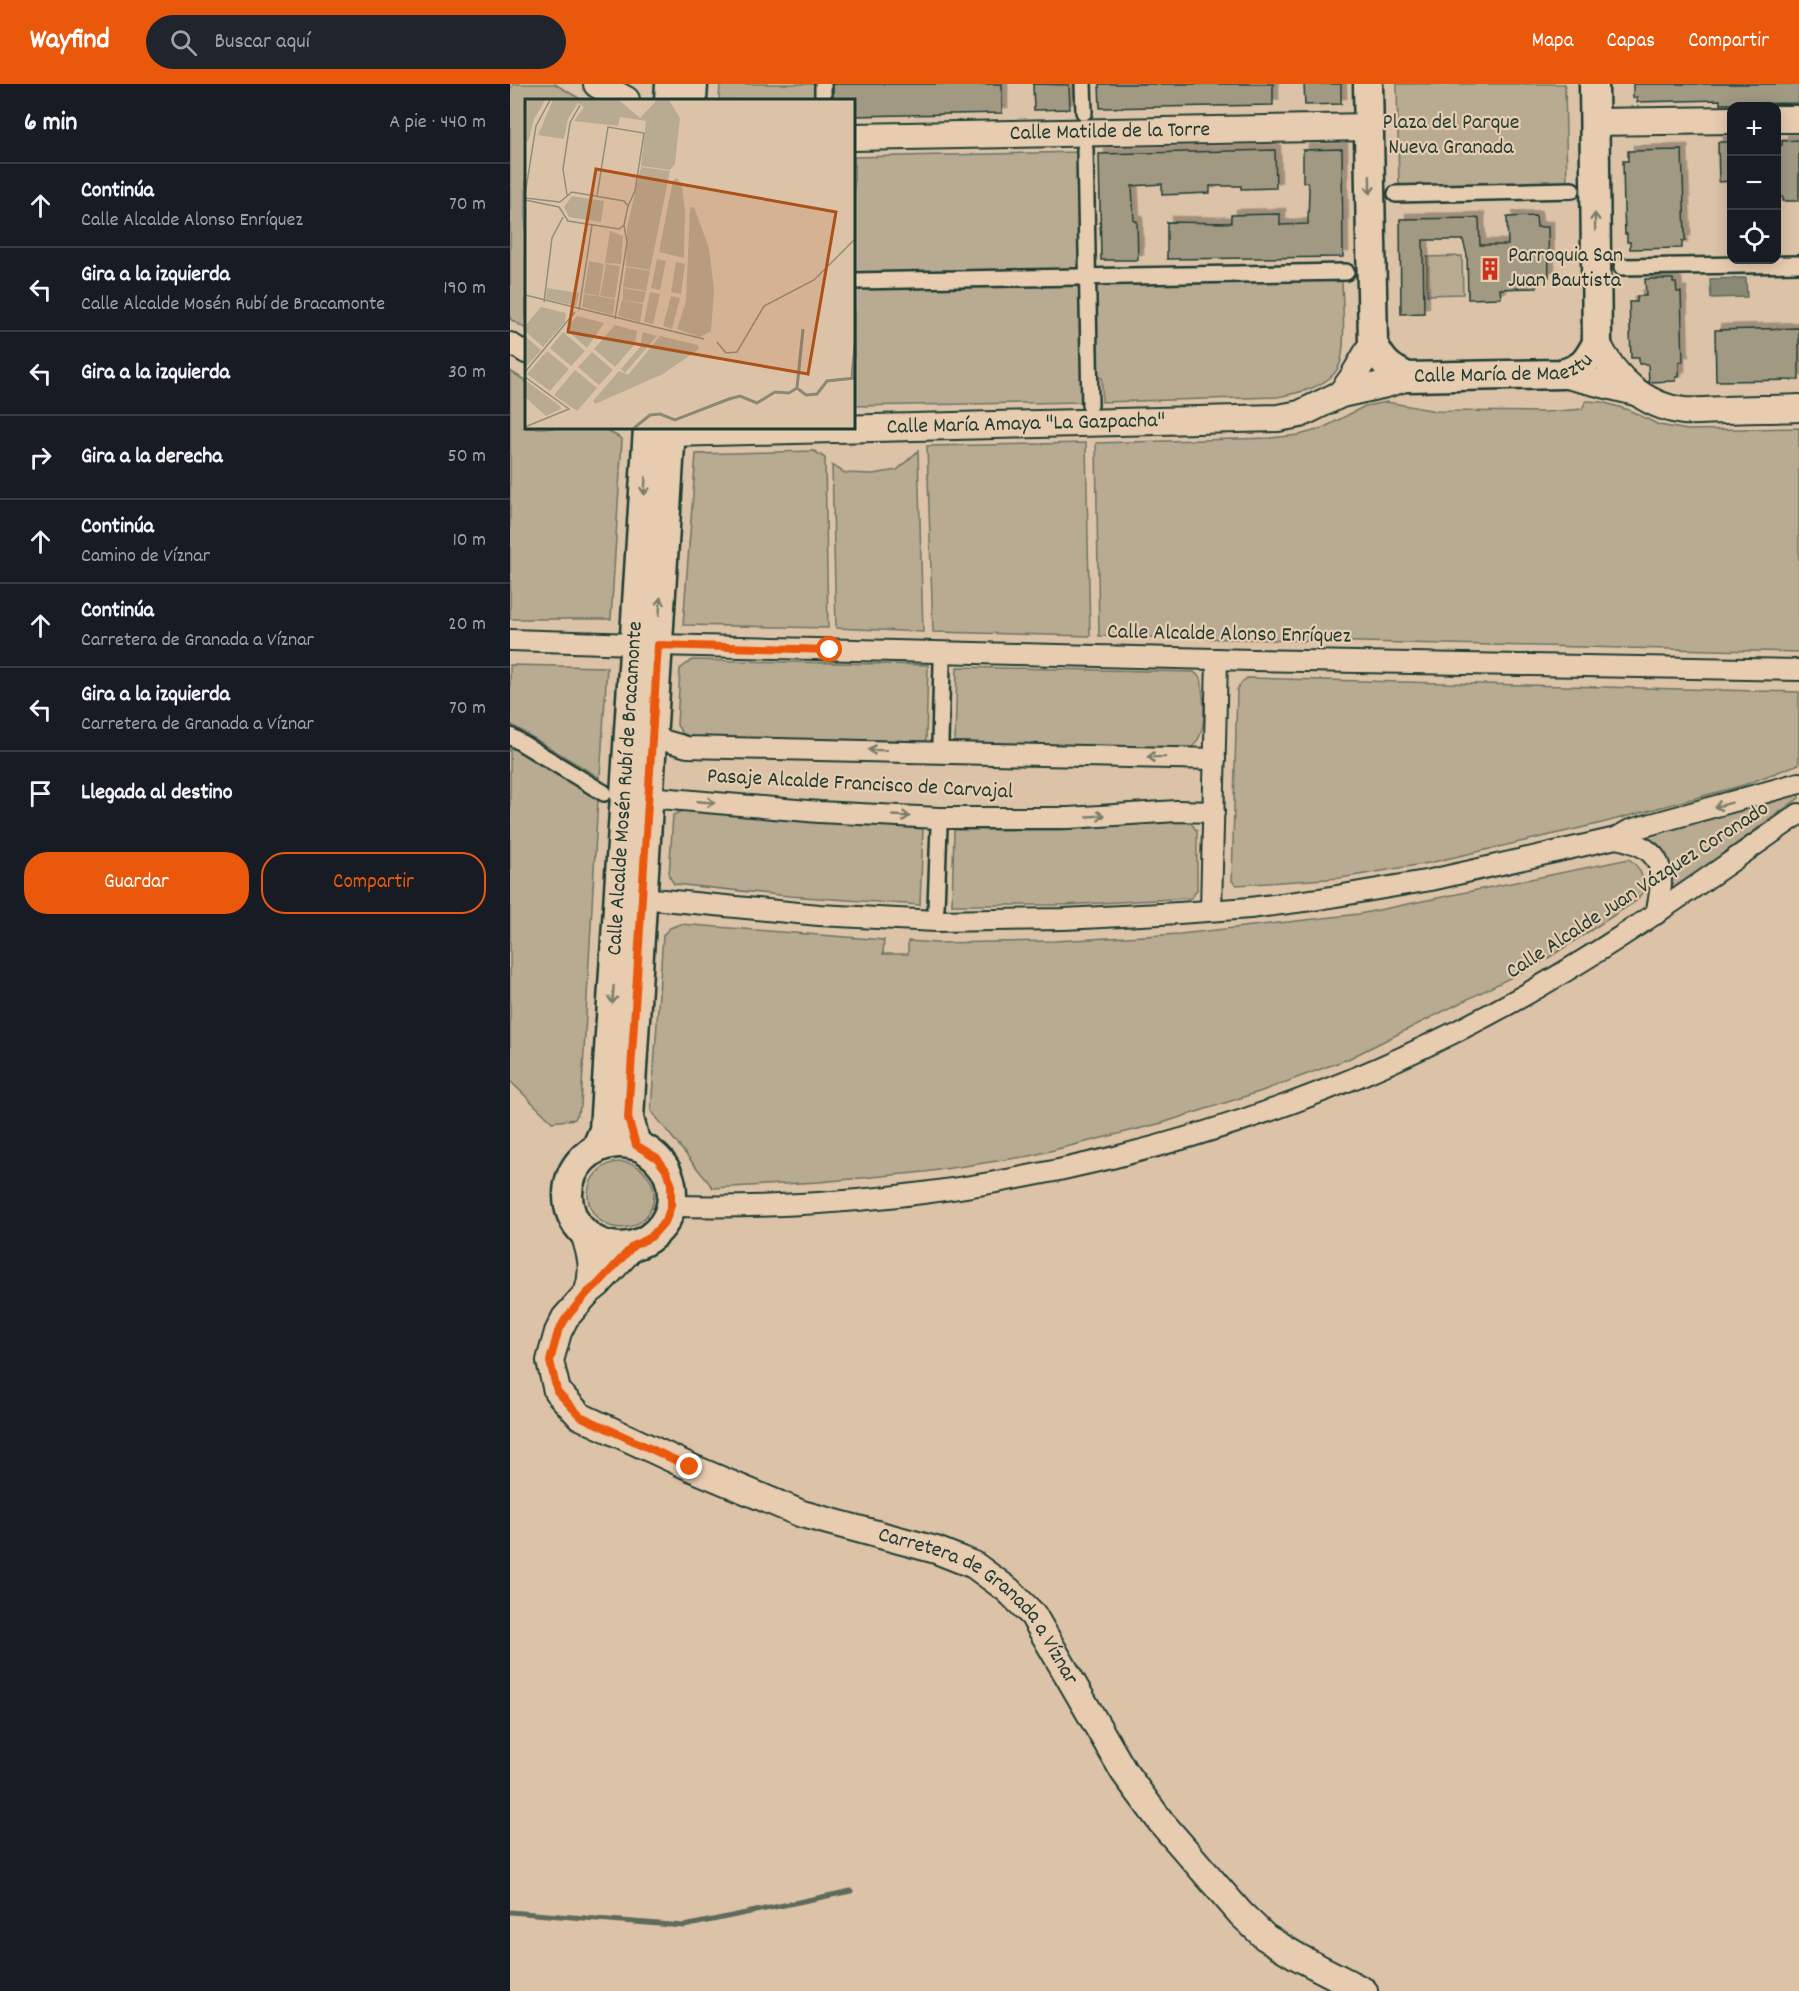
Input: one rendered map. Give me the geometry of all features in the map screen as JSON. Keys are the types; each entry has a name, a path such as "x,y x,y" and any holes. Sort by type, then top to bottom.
{"main road":[{"path":"669,99 670,84"},
{"path":"692,99 693,84"},
{"path":"1368,84 1373,343"},
{"name":"Calle María de Maeztu","path":"1373,343 1381,359 1392,370 1408,376 1562,374 1577,370 1588,360 1597,343 1593,84"},
{"name":"Calle Alcalde Mosén Rubí de Bracamonte","path":"596,1149 604,1130 647,645 663,429"},
{"name":"Calle Alcalde Mosén Rubí de Bracamonte","path":"636,1145 628,1118 652,736 647,645"},
{"path":"612,1144 636,1145 657,1158 666,1170 671,1183 671,1206 666,1220 651,1237 633,1246 611,1247 597,1242 584,1233 575,1221 569,1203 569,1185 576,1169 586,1156 596,1149 612,1144"}],"street":[{"path":"597,84 624,99"},
{"path":"1083,84 1084,112"},
{"path":"1781,119 1799,119"},
{"path":"1594,122 1727,120"},
{"name":"Calle Matilde de la Torre","path":"855,137 1369,127"},
{"path":"1085,148 1090,405"},
{"path":"1396,194 1572,190"},
{"path":"1622,267 1799,264"},
{"path":"855,281 1346,272"},
{"path":"510,343 525,352"},
{"path":"1341,394 1373,343"},
{"path":"1597,343 1606,362 1635,392"},
{"path":"1562,374 1635,392 1656,403 1683,411 1799,408"},
{"name":"Calle María Amaya \"La Gazpacha\"","path":"855,426 1278,418 1307,411 1341,394 1376,387 1408,376"},
{"name":"Calle Alcalde Alonso Enríquez","path":"510,640 1217,659 1799,670"},
{"path":"1211,910 1217,659"},
{"path":"939,743 942,663"},
{"path":"510,735 604,793"},
{"name":"Pasaje Alcalde Francisco de Carvajal","path":"652,736 687,747 1215,759"},
{"path":"642,898 819,915 936,921 1064,919 1250,908 1431,880 1616,838 1630,830 1799,783"},
{"name":"Pasaje Alcalde Francisco de Carvajal","path":"648,797 819,812 939,818 1069,818 1177,811 1214,812"},
{"name":"Calle Alcalde Juan Vázquez Coronado","path":"671,1206 779,1205 859,1200 942,1190 1046,1173 1138,1152 1223,1127 1356,1077 1446,1036 1522,997 1656,914 1799,814"},
{"path":"936,908 939,826"},
{"path":"1616,838 1633,842 1649,851 1659,863 1662,876 1656,914"},
{"path":"584,1233 592,1258 588,1292"},
{"name":"Carretera de Granada a Víznar","path":"633,1246 588,1292 566,1318 558,1332 550,1361 557,1391 580,1416 690,1467 802,1514 936,1550 974,1565 1008,1590 1033,1615 1124,1772 1161,1822 1240,1914 1265,1937 1364,1991"}],"green space":[{"path":"513,84 555,84 580,99 525,99 525,328 510,319 510,89"},
{"path":"720,84 818,84 818,99 719,99"},
{"name":"Plaza del Parque Nueva Granada","path":"1397,84 1565,84 1567,185 1399,189"},
{"path":"1080,152 1083,273 855,277 855,157"},
{"path":"1462,256 1463,294 1427,295 1427,257"},
{"path":"1342,277 1343,348 1339,366 1321,384 1278,397 1102,402 1102,378 1092,378 1091,281"},
{"path":"1083,283 1084,402 855,406 855,284"},
{"path":"510,371 525,380 525,429 605,429 622,439 611,619 510,619"},
{"path":"1586,401 1602,402 1629,410 1659,425 1688,430 1799,428 1799,652 1099,636 1096,443 1270,438 1299,435 1321,429 1365,406 1387,402 1436,411 1547,412 1582,409"},
{"path":"1086,443 1090,636 933,632 927,446"},
{"path":"814,451 825,458 828,628 683,625 696,454"},
{"path":"918,451 923,632 836,628 832,465 845,473 873,474 897,470"},
{"path":"692,660 928,665 926,741 689,737 682,733 677,725 680,669"},
{"path":"510,665 607,667 600,778 510,724"},
{"path":"957,667 1194,672 1201,678 1204,716 1201,734 1191,748 955,742"},
{"path":"1247,678 1799,692 1799,764 1744,785 1602,823 1429,863 1341,878 1237,885 1232,881 1237,690"},
{"path":"510,746 598,798 581,1106 575,1119 552,1122 510,1081"},
{"path":"1799,791 1799,798 1668,894 1630,835"},
{"path":"685,810 923,829 920,905 789,896 674,884 669,876 673,815"},
{"path":"1190,822 1197,831 1197,890 1191,898 1064,905 952,905 954,830 1059,830"},
{"path":"1629,859 1639,869 1643,881 1644,891 1636,901 1542,962 1348,1059 1259,1092 1162,1123 1030,1156 925,1172 819,1182 713,1188 651,1111 663,935 670,928 680,924 884,940 883,954 908,954 908,941 937,943 1054,941 1180,934 1359,914"},
{"path":"614,1162 628,1162 640,1167 649,1176 654,1195 652,1208 645,1219 628,1228 614,1228 602,1223 593,1214 588,1202 588,1188 593,1176 602,1167"}],"shaded area":[{"path":"1746,278 1747,297 1711,298 1710,279"}],"building":[{"path":"833,84 1002,84 1002,113 855,116 855,99 833,99"},
{"path":"1033,84 1069,85 1070,109 1034,110"},
{"path":"1099,84 1273,84 1273,105 1100,108"},
{"path":"1304,84 1341,84 1341,104 1305,105"},
{"path":"1633,84 1799,84 1799,103 1727,102 1727,104 1720,104 1720,100 1637,102 1637,97 1633,98"},
{"path":"1799,140 1799,201 1783,201 1783,197 1781,197 1782,141"},
{"path":"1718,142 1727,142 1727,181 1719,182"},
{"path":"1342,149 1343,257 1167,259 1167,222 1231,223 1231,215 1280,214 1280,225 1308,224 1309,188 1307,182 1303,182 1303,150"},
{"path":"1275,150 1276,188 1241,189 1241,186 1210,186 1210,193 1162,195 1162,184 1132,186 1134,221 1137,221 1138,260 1101,260 1099,154"},
{"path":"1682,150 1685,241 1682,241 1682,248 1630,249 1630,242 1627,242 1627,234 1625,234 1623,161 1628,161 1628,151"},
{"name":"Parroquia San Juan Bautista","path":"1536,216 1537,227 1548,227 1549,277 1537,277 1537,288 1500,289 1501,298 1468,299 1467,255 1463,240 1423,240 1424,313 1401,314 1400,219 1479,218 1480,245 1508,245 1507,217"},
{"path":"1645,279 1673,279 1677,292 1681,292 1683,362 1679,362 1679,377 1676,377 1676,381 1649,382 1648,364 1639,364 1639,358 1631,358 1629,302 1637,302 1637,296 1646,296"},
{"path":"1799,328 1799,380 1716,381 1715,330"}],"waterway":[{"path":"510,1912 684,1926 851,1891"}],"place":[{"name":"Parroquia San Juan Bautista","path":"1490,269"}],"route":[{"path":"690,1467 580,1416 557,1391 550,1361 558,1332 566,1318 633,1246 659,1230 671,1206 671,1183 666,1170 657,1158 646,1149 636,1145 628,1118 658,645 830,650"}]}
